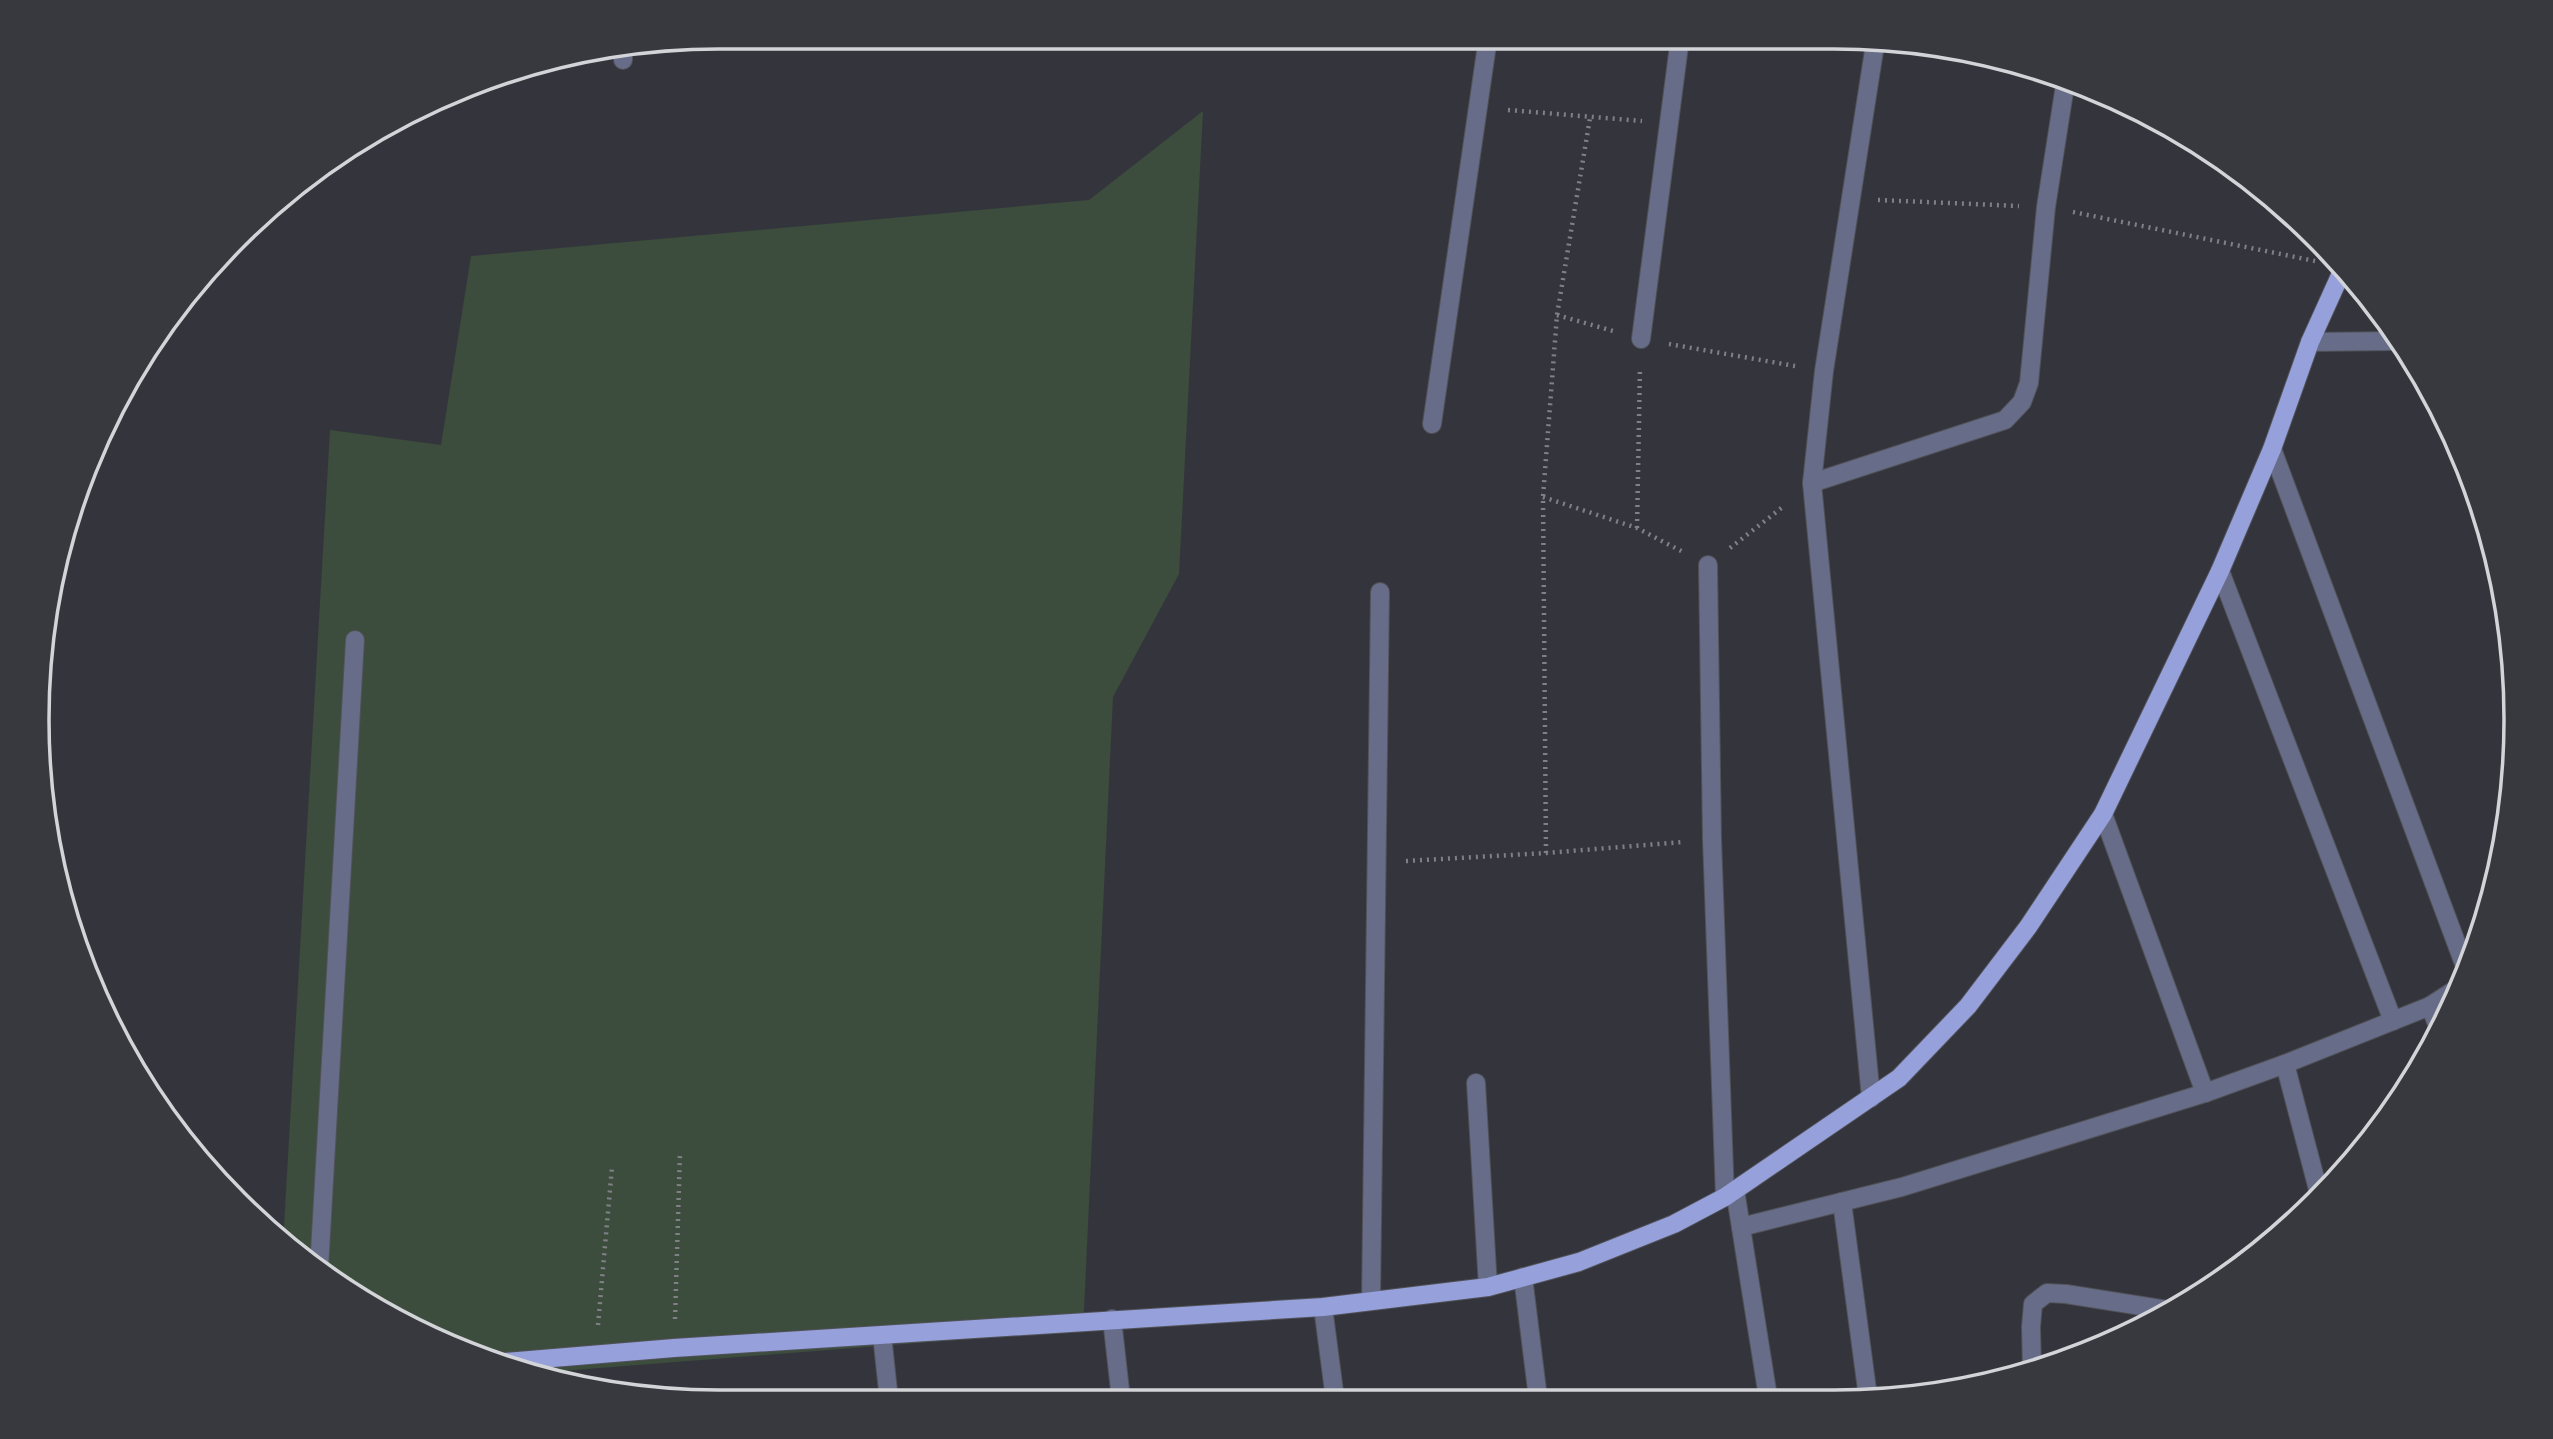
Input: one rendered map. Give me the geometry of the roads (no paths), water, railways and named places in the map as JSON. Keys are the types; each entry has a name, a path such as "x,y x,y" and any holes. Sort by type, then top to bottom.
{"main road":[{"path":"524,1360 674,1348 1323,1307 1488,1287 1579,1262 1674,1224 1730,1193 1899,1078 1968,1006 2028,927 2103,814 2220,571 2272,449 2333,272"}],"street":[{"path":"1432,424 1487,49"},
{"path":"1641,339 1679,49"},
{"path":"1871,1098 1812,483 1824,371 1874,50"},
{"path":"1812,483 2005,420 2022,402 2029,383 2046,207 2064,91"},
{"path":"2310,342 2387,341"},
{"path":"2272,449 2461,955"},
{"path":"1708,565 1712,839 1730,1193 1741,1227 1767,1390"},
{"path":"2220,571 2393,1021"},
{"path":"1371,1301 1380,592"},
{"path":"321,1258 355,640"},
{"path":"2103,814 2205,1093"},
{"path":"1741,1227 1902,1187 2205,1093 2393,1021 2430,1006 2443,997"},
{"path":"2430,1006 2434,1017"},
{"path":"2285,1064 2317,1185"},
{"path":"1476,1083 1488,1287"},
{"path":"1842,1202 1867,1389"},
{"path":"1523,1278 1537,1390"},
{"path":"2032,1359 2033,1304 2047,1293 2154,1308"},
{"path":"1323,1307 1334,1390"},
{"path":"1112,1319 1120,1390"},
{"path":"882,1335 888,1390"}]}
